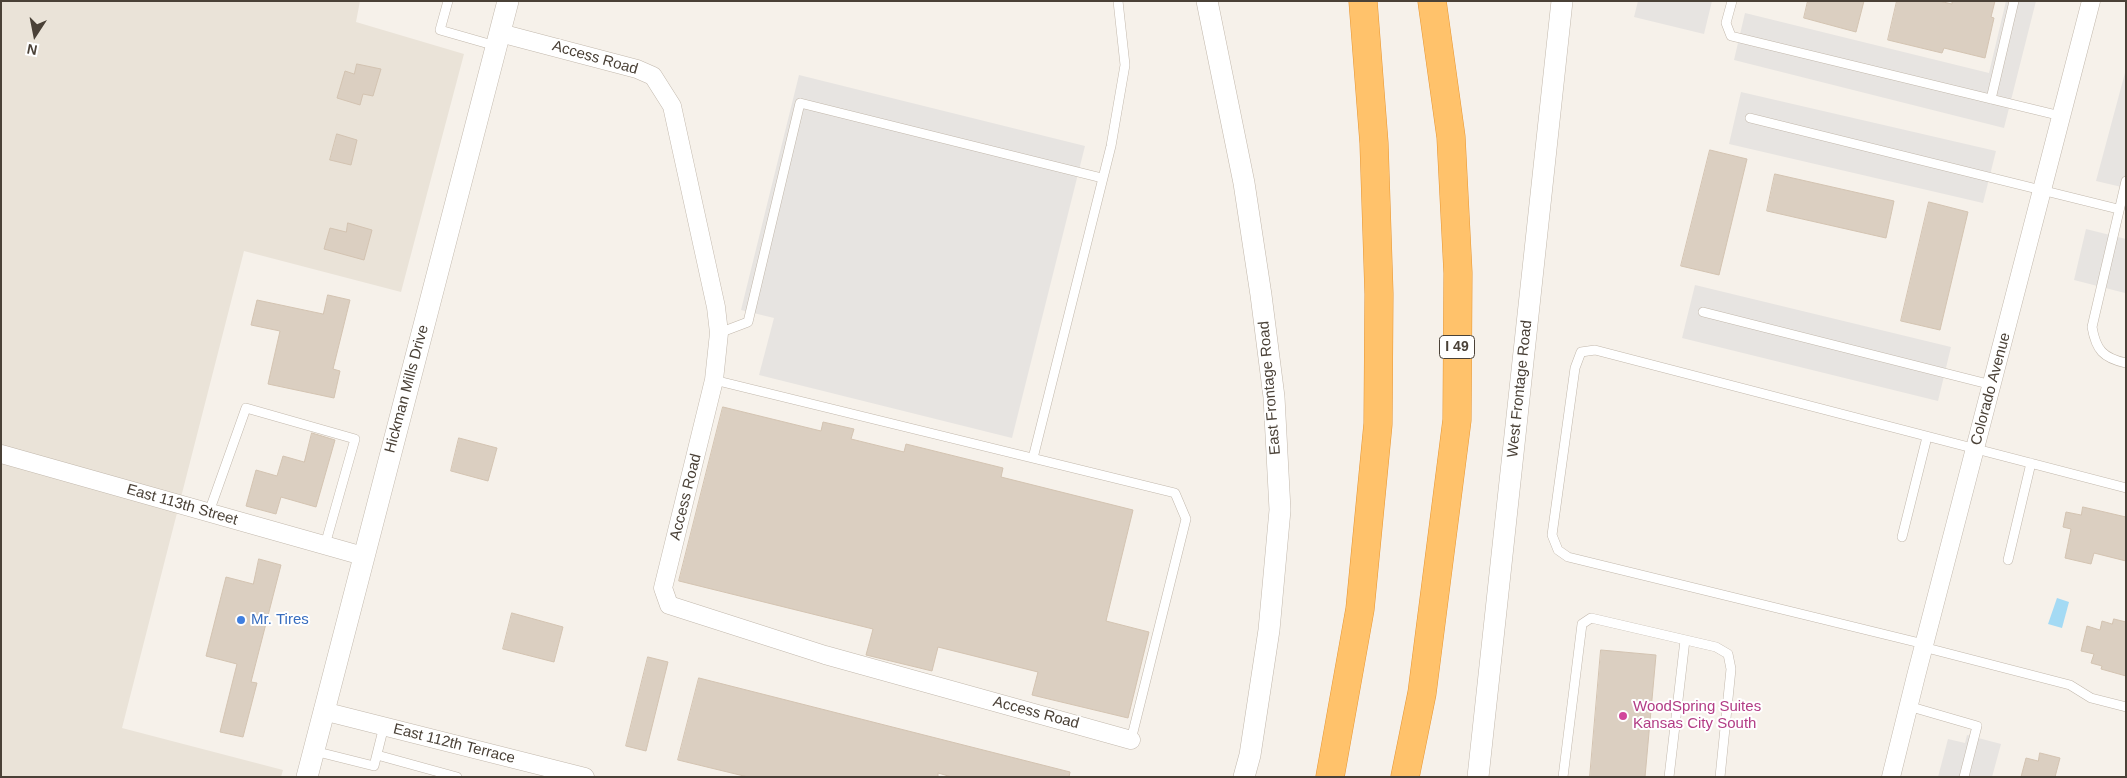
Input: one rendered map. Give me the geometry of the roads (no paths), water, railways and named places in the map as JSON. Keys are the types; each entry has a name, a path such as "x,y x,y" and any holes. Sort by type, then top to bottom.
{"highway":[{"path":"1330,777 1360,609 1378,424 1379,294 1374,153 1363,1"},
{"name":"I 49","path":"1405,777 1422,693 1457,420 1458,273 1450,137 1432,1"},
{"path":"1422,693 1422,777"}],"street":[{"name":"Hickman Mills Drive","path":"307,777 508,1"},
{"name":"East Frontage Road","path":"1207,1 1244,183 1261,295 1274,396 1280,510 1269,630 1250,755 1244,777"},
{"name":"West Frontage Road","path":"1478,777 1562,1"},
{"name":"Colorado Avenue","path":"1891,777 2091,1"},
{"name":"Access Road","path":"498,40 637,69 653,76 664,90 672,106 716,307 719,334 714,380 663,588 669,605 825,655 1131,740"},
{"name":"East 113th Street","path":"1,454 363,556"},
{"name":"East 112th Terrace","path":"323,711 585,777"}],"lane":[{"path":"448,1 440,30 498,40"},
{"path":"1033,458 1111,146 1125,65 1118,1"},
{"path":"1732,1 1726,23 1731,36 2061,116"},
{"path":"1991,99 2014,1"},
{"path":"719,334 748,322 800,104 1102,178"},
{"path":"1750,118 2042,192 2118,209"},
{"path":"2126,181 2092,327 2094,341 2103,354 2126,363"},
{"path":"1704,312 1992,385"},
{"path":"2126,488 1595,350 1582,352 1575,368 1552,535 1558,550 1568,557 1924,645 2070,685 2091,698 2126,707"},
{"path":"714,380 1175,492 1186,519 1131,740"},
{"path":"209,512 246,408 355,439 325,545"},
{"path":"1902,537 1927,437"},
{"path":"2008,560 2031,463"},
{"path":"1563,777 1582,624 1591,618 1716,647 1728,654 1731,670 1720,777"},
{"path":"1669,777 1685,640"},
{"path":"1908,706 1977,726 1964,777"},
{"path":"314,751 374,766 384,726"},
{"path":"377,755 457,777"}],"water":[{"path":"2057,598 2069,602 2062,628 2048,624"}],"place":[{"name":"Mr. Tires","path":"241,620"},
{"name":"WoodSpring Suites Kansas City South","path":"1623,716"}]}
